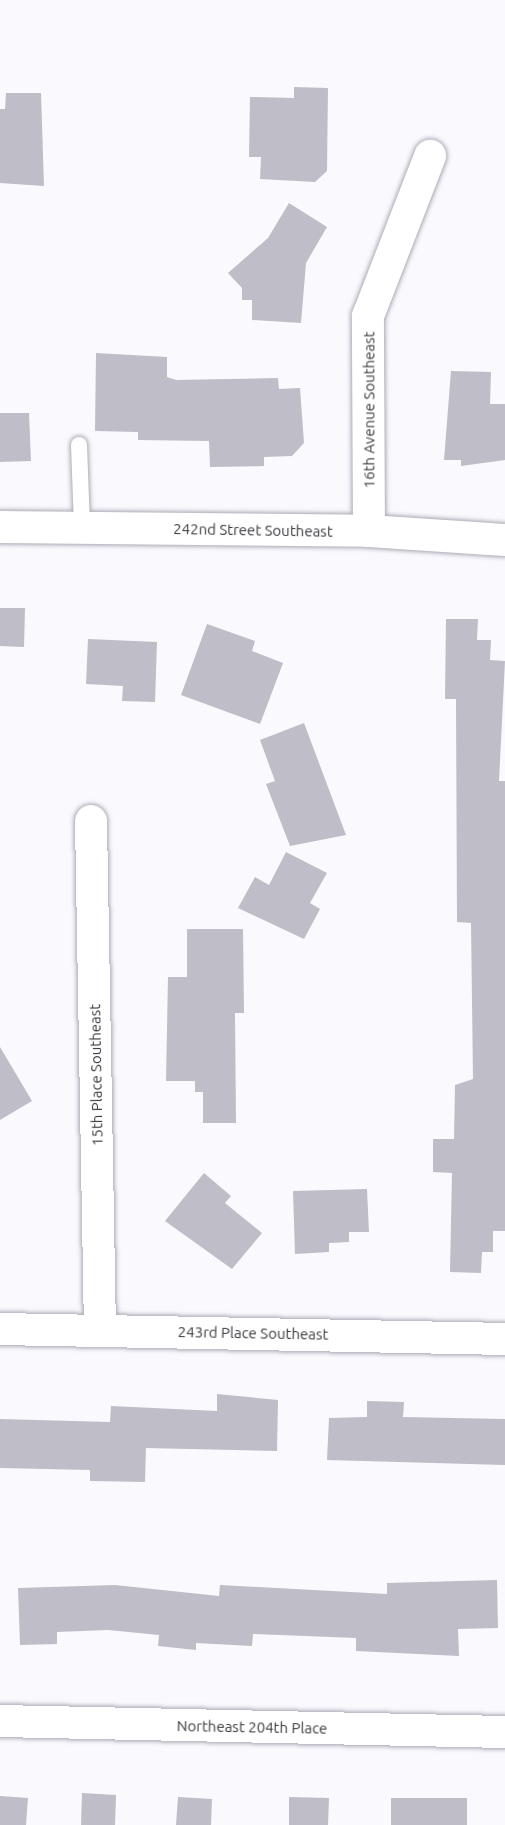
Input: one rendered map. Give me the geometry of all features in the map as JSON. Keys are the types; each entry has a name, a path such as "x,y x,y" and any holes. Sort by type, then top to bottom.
{"street":[{"name":"16th Avenue Southeast","path":"369,531 368,316 430,156"},
{"name":"242nd Street Southeast","path":"0,527 369,531 505,540"},
{"name":"15th Place Southeast","path":"91,821 100,1329"},
{"name":"243rd Place Southeast","path":"0,1329 100,1329 505,1339"},
{"name":"Northeast 204th Place","path":"0,1722 505,1732"}],"lane":[{"path":"79,445 82,528"}],"building":[{"path":"294,87 328,88 327,171 315,182 260,179 261,157 249,157 250,97 294,98"},
{"path":"6,93 41,93 44,186 0,183 0,109 5,109"},
{"path":"289,203 327,227 306,263 301,323 252,320 252,300 242,300 242,288 228,273 268,238"},
{"path":"96,353 167,357 167,377 176,380 278,378 279,389 300,388 304,443 292,456 264,457 264,466 210,467 209,441 138,440 138,432 95,431"},
{"path":"451,371 491,372 490,404 505,404 505,460 461,466 461,460 444,460"},
{"path":"0,413 29,413 31,461 0,462"},
{"path":"0,608 25,608 24,647 0,646"},
{"path":"446,619 478,619 477,640 491,640 490,660 505,661 499,781 505,781 505,1231 493,1231 493,1252 482,1252 481,1273 450,1272 452,1173 433,1172 433,1139 454,1139 455,1085 473,1079 471,923 457,922 456,699 445,699"},
{"path":"207,624 255,641 252,651 283,663 260,724 181,695"},
{"path":"88,639 157,642 155,702 122,701 123,686 86,684"},
{"path":"304,723 346,835 290,846 266,784 275,781 260,740"},
{"path":"286,852 327,873 310,903 320,909 304,939 238,908 255,877 269,885"},
{"path":"187,929 243,929 244,1013 235,1013 236,1123 203,1123 203,1092 195,1092 195,1081 166,1081 168,977 187,977"},
{"path":"0,1047 32,1101 0,1120"},
{"path":"204,1173 231,1196 225,1203 262,1233 232,1269 165,1221"},
{"path":"367,1189 369,1232 349,1232 349,1242 329,1243 329,1252 295,1254 293,1191"},
{"path":"217,1394 278,1400 277,1451 146,1448 145,1482 90,1481 90,1470 0,1468 0,1419 110,1422 111,1406 217,1411"},
{"path":"367,1401 404,1402 403,1417 505,1419 505,1465 327,1460 329,1418 367,1417"},
{"path":"497,1580 498,1628 458,1629 459,1656 356,1651 356,1638 253,1634 252,1646 196,1643 196,1650 158,1646 159,1635 108,1630 57,1632 57,1644 20,1645 18,1588 115,1585 219,1596 220,1585 387,1594 387,1583"},
{"path":"82,1793 116,1795 115,1825 81,1825"},
{"path":"0,1796 28,1798 26,1825 0,1825"},
{"path":"178,1797 212,1799 211,1825 176,1825"},
{"path":"289,1797 329,1798 328,1825 289,1825"},
{"path":"391,1798 467,1798 467,1825 391,1825"}]}
